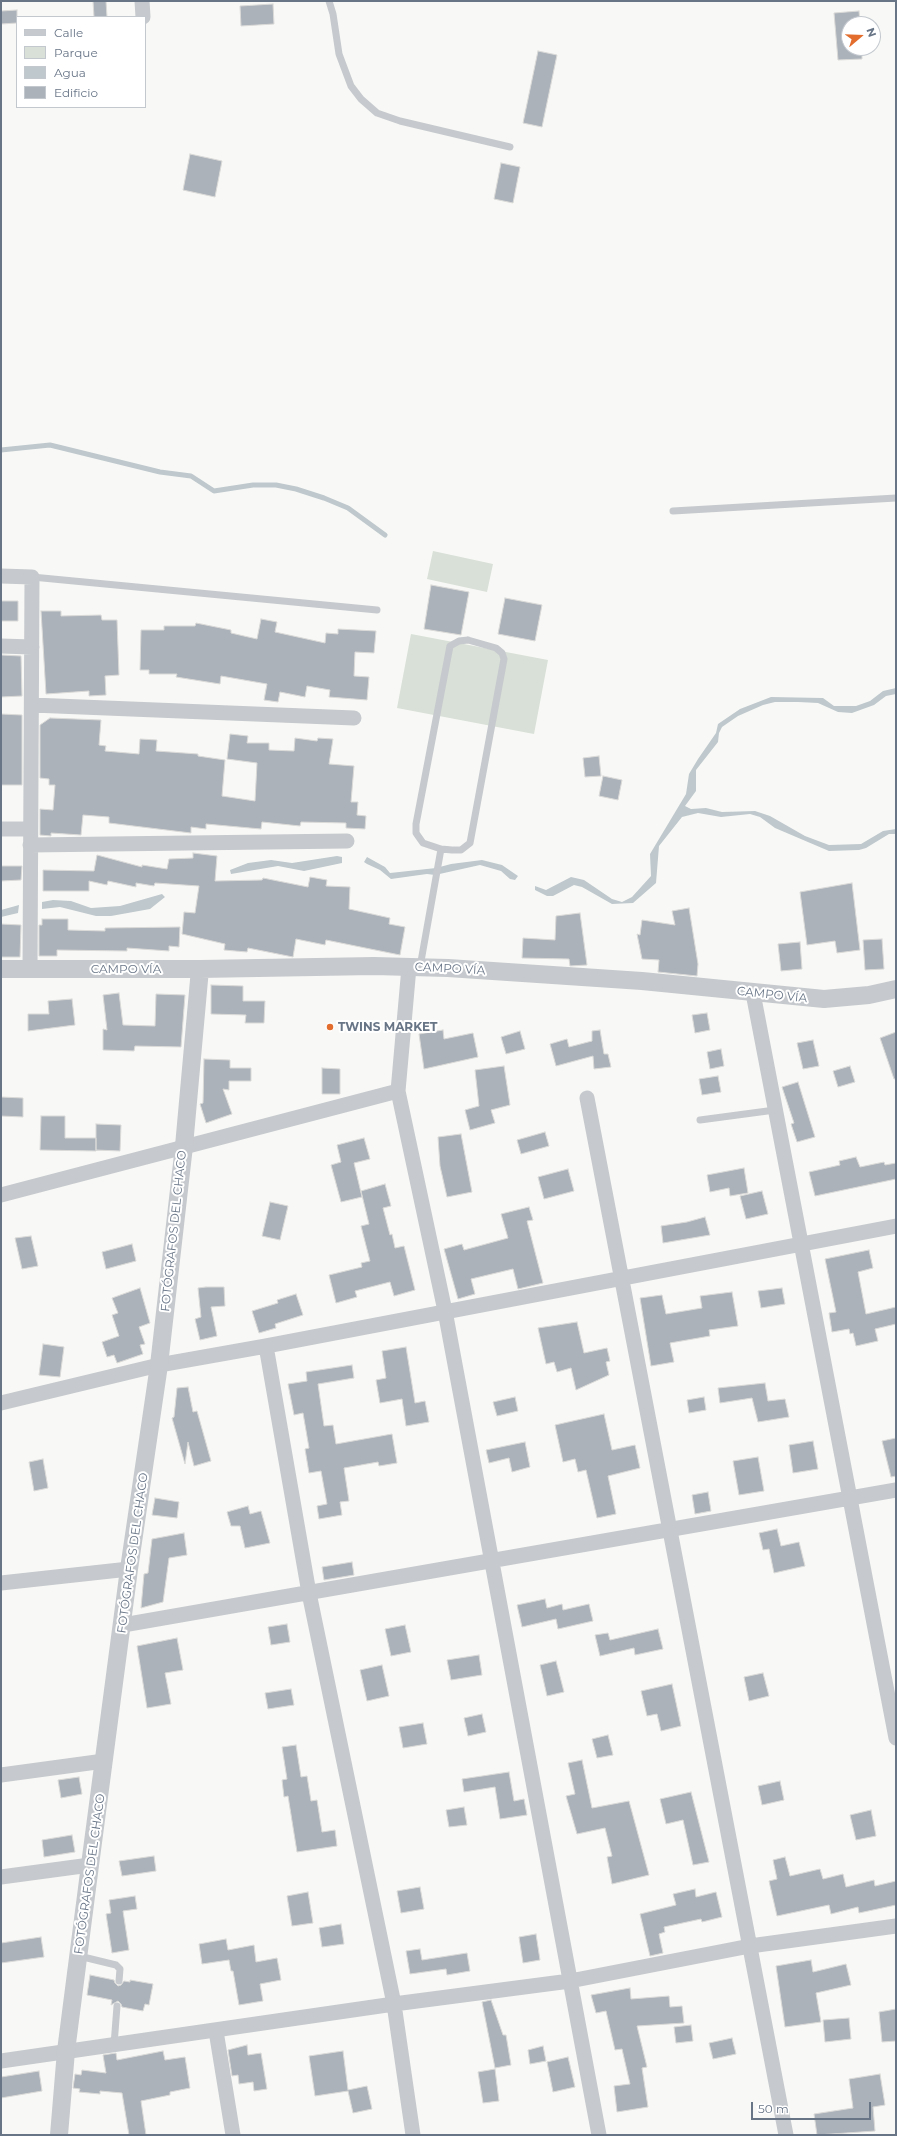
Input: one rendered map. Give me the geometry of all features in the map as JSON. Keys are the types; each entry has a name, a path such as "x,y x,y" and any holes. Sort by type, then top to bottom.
{"street":[{"path":"142,1 143,16"},
{"path":"1,576 32,577 30,969"},
{"path":"1,646 32,647"},
{"path":"32,705 354,718"},
{"path":"1,829 30,829"},
{"path":"30,845 347,841"},
{"name":"CAMPO VÍA","path":"1,969 200,969 301,966 415,967 642,981 824,1000 869,995 896,989"},
{"path":"415,967 398,1091 445,1311 599,2135"},
{"name":"FOTÓGRAFOS DEL CHACO","path":"59,2135 66,2052 90,1865 123,1625 129,1569 159,1365 184,1146 200,969"},
{"path":"753,993 896,1738"},
{"path":"1,1195 398,1091"},
{"path":"587,1098 786,2135"},
{"path":"1,1403 159,1365 896,1226"},
{"path":"266,1346 309,1593 394,2004 414,2135"},
{"path":"123,1625 896,1490"},
{"path":"1,1583 129,1569"},
{"path":"1,1775 104,1762"},
{"path":"1,1877 90,1865"},
{"path":"1,2061 394,2004 570,1981 750,1946 896,1926"},
{"path":"216,2031 233,2135"}],"lane":[{"path":"329,1 333,14 339,54 349,80 360,99 378,113 400,121 510,147"},
{"path":"673,511 896,498"},
{"path":"32,577 377,610"},
{"path":"468,640 496,648 502,653 504,659 470,843 461,850 441,849 420,840 416,833 416,824 450,646 459,641 468,640"},
{"path":"415,967 441,849"},
{"path":"700,1120 775,1110"},
{"path":"79,1956 116,1965 120,1969 119,1980"},
{"path":"114,2045 117,2006"}],"green space":[{"path":"433,551 493,564 487,592 427,579"},
{"path":"411,634 548,660 534,734 397,708"}],"water":[{"path":"896,688 896,694 886,696 874,705 852,713 838,712 818,703 775,702 763,705 738,716 722,727 719,733 718,742 696,770 696,791 685,806 691,809 706,808 722,812 755,811 770,816 805,836 829,845 861,844 883,831 896,829 896,834 889,834 866,848 859,850 829,851 775,828 760,817 750,814 721,817 698,813 682,817 659,846 656,883 633,903 612,904 582,887 574,885 553,896 547,896 535,890 535,886 546,890 571,877 584,880 612,899 622,902 632,897 651,876 650,854 686,794 689,774 716,733 718,724 740,709 771,697 823,698 834,706 856,706 870,701 883,691"},
{"path":"337,856 342,857 342,863 304,871 278,866 231,874 230,870 248,863 271,860 292,863"},
{"path":"367,857 385,867 390,873 436,868 451,864 482,860 502,865 518,876 515,880 510,879 501,871 480,865 435,875 427,874 391,879 380,870 364,862"},
{"path":"162,894 165,897 150,909 111,916 96,916 60,907 42,909 42,902 53,900 71,901 91,908 120,906"},
{"path":"19,905 18,913 1,917 1,910"}],"building":[{"path":"93,1 106,1 107,16 94,16"},
{"path":"273,4 274,24 241,26 240,6"},
{"path":"17,10 16,23 1,24 1,11"},
{"path":"859,11 859,16 841,16 841,56 862,56 862,59 838,60 834,13"},
{"path":"538,51 557,55 542,127 523,123"},
{"path":"190,154 222,161 215,197 183,190"},
{"path":"501,163 520,167 513,203 494,199"},
{"path":"431,585 469,592 461,635 424,629"},
{"path":"505,598 542,605 535,641 498,634"},
{"path":"1,601 18,601 18,621 1,621"},
{"path":"41,611 61,611 61,616 101,615 102,620 117,620 119,675 105,676 106,695 89,696 89,691 46,694"},
{"path":"261,619 277,622 275,632 325,643 326,633 338,634 338,629 376,631 374,653 355,652 354,676 369,677 367,700 329,697 330,690 307,686 305,697 280,692 278,702 264,700 267,684 221,676 220,684 176,677 177,674 149,674 149,670 140,670 141,630 164,630 164,626 195,626 196,623 231,630 231,633 257,639"},
{"path":"1,655 21,656 22,696 1,697"},
{"path":"1,714 22,715 22,785 1,785"},
{"path":"50,718 101,720 99,745 106,746 105,751 139,754 140,739 157,740 156,751 198,754 198,756 225,760 222,796 255,801 257,763 227,759 230,734 248,736 247,743 269,743 269,750 294,751 295,738 317,741 318,738 333,739 329,764 354,766 351,802 358,802 357,815 366,816 365,829 346,828 346,823 301,822 300,826 262,822 261,829 206,824 206,829 191,827 191,833 109,823 109,817 83,815 81,835 51,833 51,836 40,835 40,809 53,810 55,785 49,785 49,779 40,778 40,725"},
{"path":"599,756 601,776 585,777 583,758"},
{"path":"603,776 622,780 618,800 599,796"},
{"path":"193,853 217,856 215,881 262,880 263,878 308,887 310,877 327,880 326,886 350,887 349,909 390,918 389,924 405,927 400,955 326,940 325,945 296,939 293,957 248,948 247,952 224,950 225,944 182,934 184,912 195,913 199,886 155,883 154,886 136,883 136,887 108,881 107,885 89,881 89,891 43,891 43,870 94,871 97,855 142,867 142,865 167,869 169,859 193,858"},
{"path":"1,866 22,866 21,880 1,881"},
{"path":"852,883 860,950 837,953 835,941 807,945 800,892"},
{"path":"689,908 698,964 697,976 658,972 659,960 642,959 637,934 640,935 642,920 675,925 672,911"},
{"path":"580,913 587,965 570,966 569,959 522,958 523,938 555,940 556,916"},
{"path":"42,919 68,919 68,930 105,931 105,928 180,927 179,947 169,946 169,951 127,948 127,951 57,950 57,956 39,956 39,925 42,925"},
{"path":"1,924 21,925 20,957 1,957"},
{"path":"882,939 884,969 865,970 863,940"},
{"path":"800,942 802,969 781,971 778,944"},
{"path":"211,985 243,986 243,1001 265,1001 264,1023 245,1023 246,1015 211,1014"},
{"path":"119,993 123,1025 155,1026 156,994 185,995 181,1047 135,1046 134,1051 103,1050 103,1029 107,1030 103,995"},
{"path":"72,999 75,1025 28,1031 28,1014 49,1014 48,1001"},
{"path":"707,1013 710,1030 695,1033 692,1015"},
{"path":"443,1030 444,1039 473,1033 478,1057 424,1069 419,1034"},
{"path":"600,1030 604,1054 608,1054 611,1067 594,1069 593,1056 556,1066 550,1044 567,1039 569,1047 592,1041 592,1031"},
{"path":"520,1031 525,1049 506,1054 501,1037"},
{"path":"896,1032 896,1079 894,1079 880,1038"},
{"path":"813,1040 819,1066 803,1069 797,1043"},
{"path":"721,1049 724,1066 710,1069 707,1052"},
{"path":"204,1059 230,1060 230,1068 251,1068 251,1081 229,1081 229,1090 223,1089 232,1114 206,1123 200,1104 203,1103"},
{"path":"504,1066 510,1105 491,1110 495,1123 470,1130 465,1110 479,1106 475,1070"},
{"path":"850,1066 855,1082 838,1087 833,1071"},
{"path":"322,1068 340,1069 340,1094 322,1094"},
{"path":"718,1076 721,1092 702,1095 699,1079"},
{"path":"798,1082 815,1137 797,1142 791,1124 794,1123 782,1087"},
{"path":"1,1097 23,1098 23,1117 1,1116"},
{"path":"41,1116 65,1116 65,1138 96,1138 96,1151 40,1150"},
{"path":"96,1124 121,1125 120,1151 96,1150"},
{"path":"545,1132 549,1146 521,1154 517,1140"},
{"path":"461,1134 472,1192 447,1197 440,1166 438,1137"},
{"path":"364,1138 370,1159 354,1163 362,1197 341,1202 331,1165 341,1162 337,1145"},
{"path":"856,1157 860,1167 884,1162 885,1165 896,1163 896,1179 815,1196 809,1172 840,1165 839,1161"},
{"path":"744,1168 748,1193 730,1196 729,1188 710,1192 707,1175"},
{"path":"568,1169 574,1191 544,1199 538,1177"},
{"path":"385,1184 391,1206 383,1208 390,1235 392,1234 395,1248 404,1246 415,1290 394,1296 390,1282 355,1291 357,1297 336,1303 329,1275 362,1267 361,1263 370,1261 361,1226 369,1224 361,1191"},
{"path":"762,1191 768,1214 746,1219 740,1196"},
{"path":"270,1202 288,1206 280,1240 262,1236"},
{"path":"529,1207 533,1220 527,1221 543,1283 518,1289 513,1269 471,1279 475,1294 458,1299 444,1249 462,1244 464,1250 508,1238 501,1214"},
{"path":"705,1217 710,1235 663,1243 661,1226 687,1222"},
{"path":"31,1236 38,1266 22,1269 15,1238"},
{"path":"132,1244 136,1261 106,1269 102,1252"},
{"path":"869,1250 873,1268 858,1272 866,1314 896,1307 896,1324 875,1329 878,1341 856,1346 853,1333 850,1334 849,1329 832,1332 829,1313 836,1312 825,1259"},
{"path":"224,1287 225,1306 211,1307 217,1336 200,1340 195,1319 201,1317 198,1288"},
{"path":"140,1288 150,1323 139,1327 145,1344 140,1345 143,1354 117,1363 114,1355 107,1357 102,1342 119,1336 112,1315 118,1313 112,1298"},
{"path":"782,1288 785,1304 761,1308 758,1291"},
{"path":"732,1292 738,1326 709,1330 710,1336 670,1343 674,1362 651,1366 640,1298 662,1295 666,1314 702,1308 700,1296"},
{"path":"296,1294 303,1315 275,1324 276,1328 259,1333 252,1311 278,1303 277,1300"},
{"path":"577,1322 584,1353 607,1348 610,1361 606,1362 609,1375 576,1390 571,1368 557,1372 554,1362 546,1364 538,1328"},
{"path":"43,1344 64,1347 60,1377 39,1375"},
{"path":"406,1347 415,1403 425,1401 429,1422 406,1426 402,1399 380,1403 376,1380 386,1378 382,1351"},
{"path":"352,1365 354,1378 318,1384 324,1426 333,1425 336,1444 392,1434 397,1463 379,1466 378,1462 344,1468 349,1501 340,1502 342,1515 319,1519 317,1506 327,1504 321,1471 309,1473 305,1449 309,1448 303,1413 294,1415 288,1384 307,1381 306,1372"},
{"path":"765,1383 768,1401 785,1399 789,1417 758,1422 752,1398 720,1403 718,1388"},
{"path":"188,1387 193,1412 197,1411 211,1461 194,1466 188,1442 185,1464 172,1418 174,1417 177,1388"},
{"path":"515,1397 518,1411 497,1416 493,1402"},
{"path":"704,1397 706,1410 689,1413 687,1400"},
{"path":"604,1414 612,1450 635,1445 640,1468 608,1476 616,1514 597,1518 586,1470 578,1472 575,1459 563,1462 555,1425"},
{"path":"896,1438 896,1476 891,1477 882,1441"},
{"path":"813,1441 818,1469 793,1473 789,1445"},
{"path":"525,1442 530,1467 512,1472 509,1458 489,1463 486,1450"},
{"path":"758,1457 764,1491 739,1495 733,1461"},
{"path":"43,1459 48,1488 34,1491 29,1462"},
{"path":"708,1492 711,1511 695,1514 692,1495"},
{"path":"155,1498 179,1502 177,1518 152,1515"},
{"path":"248,1506 250,1514 261,1511 270,1543 245,1548 240,1526 231,1526 227,1512"},
{"path":"777,1529 781,1546 799,1542 805,1566 774,1573 769,1549 763,1550 759,1533"},
{"path":"184,1533 187,1555 169,1558 163,1602 141,1608 144,1574 148,1573 152,1539"},
{"path":"352,1562 354,1575 324,1580 322,1567"},
{"path":"545,1599 547,1608 562,1604 563,1610 589,1604 593,1621 558,1629 556,1619 522,1627 517,1605"},
{"path":"287,1624 290,1642 271,1645 268,1627"},
{"path":"405,1625 411,1652 391,1656 385,1629"},
{"path":"658,1629 663,1649 635,1655 634,1648 600,1656 595,1635 608,1633 610,1640"},
{"path":"177,1638 183,1670 165,1673 171,1704 147,1708 137,1646"},
{"path":"479,1655 482,1675 451,1680 447,1660"},
{"path":"556,1661 564,1692 547,1696 540,1665"},
{"path":"382,1665 389,1696 367,1701 360,1670"},
{"path":"763,1673 769,1696 749,1701 744,1677"},
{"path":"672,1684 681,1726 661,1731 657,1714 647,1716 641,1691"},
{"path":"291,1689 294,1705 268,1709 265,1693"},
{"path":"482,1714 486,1732 468,1736 464,1718"},
{"path":"423,1723 427,1744 403,1748 399,1727"},
{"path":"608,1735 613,1755 597,1758 592,1739"},
{"path":"296,1745 301,1777 307,1776 311,1801 317,1800 322,1832 335,1830 337,1846 297,1852 288,1796 284,1797 282,1780 287,1779 282,1747"},
{"path":"582,1760 592,1808 629,1801 649,1875 612,1884 607,1857 612,1856 605,1828 577,1834 566,1796 575,1794 568,1763"},
{"path":"509,1772 514,1801 524,1799 527,1815 500,1819 495,1787 464,1792 462,1779"},
{"path":"79,1777 82,1794 61,1798 58,1780"},
{"path":"780,1781 784,1800 762,1805 758,1786"},
{"path":"691,1792 709,1862 693,1865 683,1820 666,1824 660,1799"},
{"path":"464,1807 467,1825 449,1827 446,1810"},
{"path":"871,1810 876,1836 856,1840 850,1815"},
{"path":"72,1835 75,1852 44,1857 42,1840"},
{"path":"154,1856 156,1871 122,1876 119,1861"},
{"path":"785,1857 790,1876 820,1869 823,1879 843,1874 846,1887 874,1880 875,1886 896,1881 896,1905 859,1913 858,1907 831,1914 829,1905 777,1916 769,1881 777,1879 773,1860"},
{"path":"420,1887 424,1909 401,1913 397,1891"},
{"path":"695,1889 696,1897 716,1892 722,1917 702,1922 701,1919 664,1927 665,1932 659,1934 663,1953 650,1956 640,1914 676,1905 673,1894"},
{"path":"308,1892 313,1923 292,1926 287,1896"},
{"path":"135,1896 137,1909 123,1911 129,1950 112,1953 106,1914 111,1913 109,1900"},
{"path":"341,1924 344,1944 322,1947 319,1928"},
{"path":"536,1934 540,1960 523,1963 519,1937"},
{"path":"41,1937 44,1957 1,1963 1,1943"},
{"path":"226,1939 228,1950 254,1945 256,1962 277,1958 281,1980 260,1984 263,2001 239,2005 233,1971 231,1971 229,1960 202,1964 199,1944"},
{"path":"420,1949 422,1960 467,1953 470,1971 447,1975 446,1969 410,1974 406,1951"},
{"path":"811,1960 813,1972 846,1964 851,1985 816,1993 821,2022 785,2027 776,1966"},
{"path":"90,1975 114,1980 118,1986 124,1981 130,1982 130,1980 153,1984 149,2005 145,2004 143,2011 122,2007 118,2001 111,2005 112,2000 87,1995"},
{"path":"630,1988 631,1999 669,1996 670,2007 682,2006 684,2023 637,2026 647,2067 642,2068 648,2107 617,2112 614,2086 630,2084 622,2049 615,2050 606,2011 596,2013 591,1995"},
{"path":"491,2000 503,2035 506,2035 511,2065 495,2068 482,2002"},
{"path":"896,2009 896,2041 882,2042 879,2012"},
{"path":"849,2018 851,2039 825,2042 823,2020"},
{"path":"691,2025 693,2041 676,2043 674,2027"},
{"path":"732,2038 736,2054 713,2059 709,2043"},
{"path":"247,2045 248,2055 261,2053 267,2089 254,2091 253,2082 239,2084 238,2075 232,2076 228,2050"},
{"path":"543,2046 546,2061 530,2064 528,2050"},
{"path":"163,2051 165,2060 185,2057 190,2088 170,2092 170,2095 141,2101 146,2135 129,2135 122,2093 100,2091 100,2094 79,2092 80,2089 73,2088 75,2074 81,2075 82,2070 106,2073 103,2055 116,2053 117,2060"},
{"path":"343,2051 348,2090 367,2086 372,2109 353,2113 348,2091 315,2096 309,2056"},
{"path":"568,2057 575,2087 553,2092 547,2062"},
{"path":"495,2069 499,2101 483,2103 478,2072"},
{"path":"39,2071 42,2091 1,2098 1,2077"},
{"path":"880,2074 885,2105 873,2107 875,2131 817,2135 814,2114 853,2108 849,2079"}],"waterway":[{"path":"1,450 50,445 160,472 191,476 214,491 253,485 276,485 296,489 348,508 385,535"}],"place":[{"name":"TWINS MARKET","path":"330,1027"}]}
